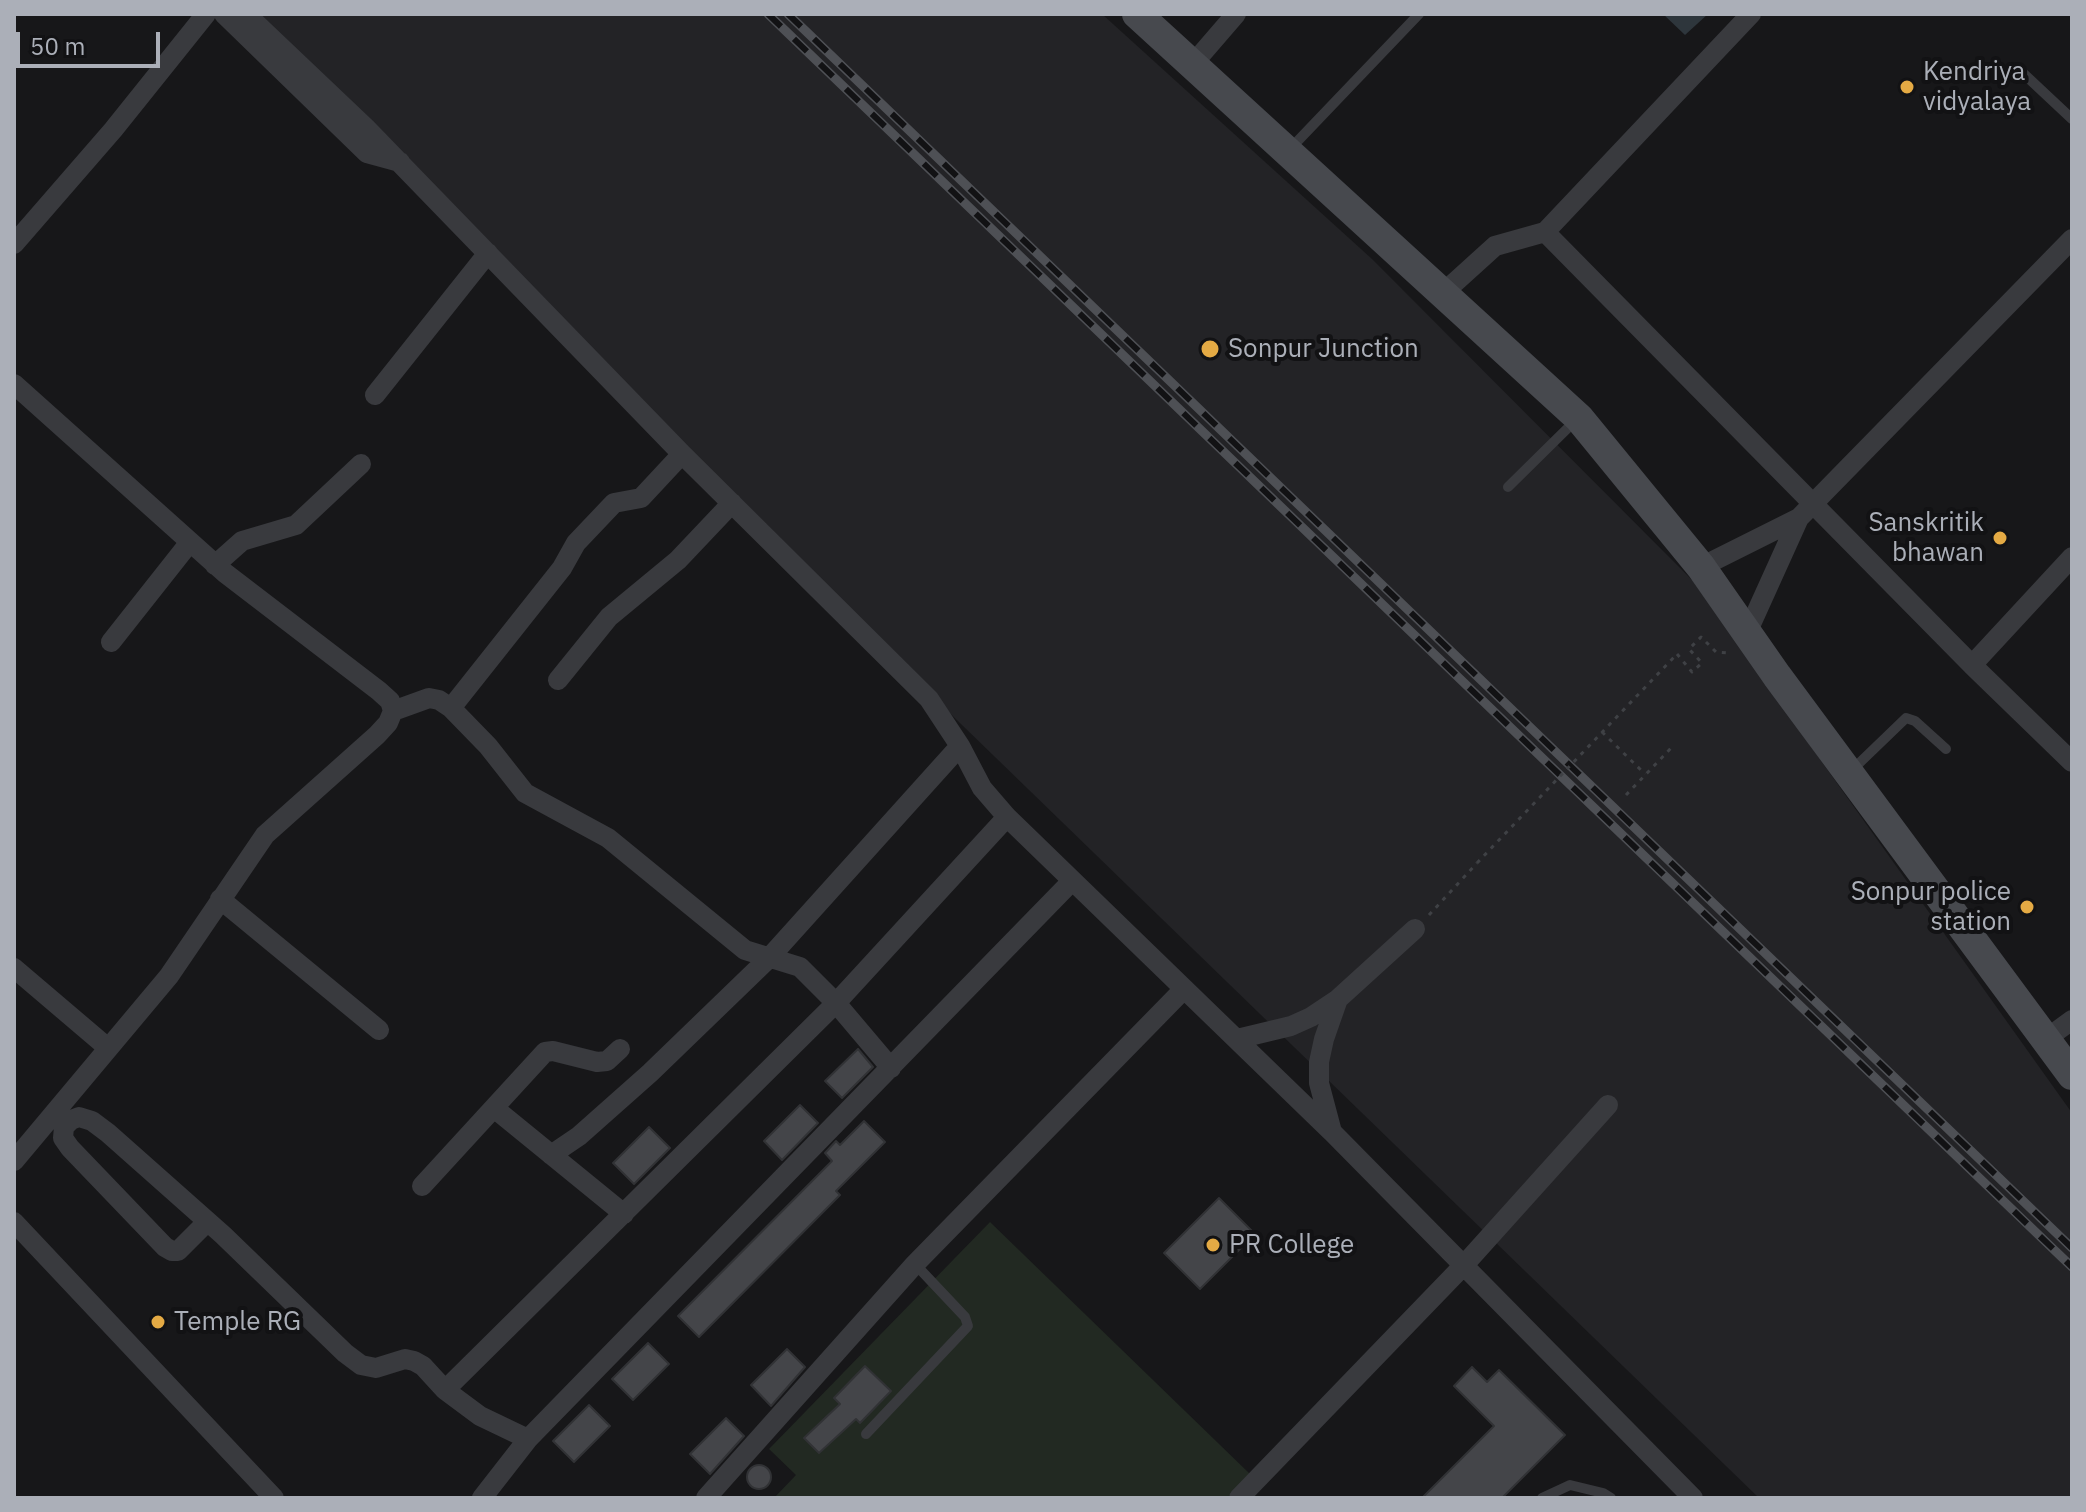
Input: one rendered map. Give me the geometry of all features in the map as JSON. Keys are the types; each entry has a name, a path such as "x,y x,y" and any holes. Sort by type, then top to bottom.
{"main road":[{"path":"1137,14 1579,418 1701,567 2072,1075"}],"street":[{"path":"14,244 113,130 206,14"},
{"path":"224,14 367,153 400,162"},
{"path":"246,14 400,162 682,454 929,699 960,746 982,788 1007,817 1332,1132 1693,1498"},
{"path":"1192,65 1236,14"},
{"path":"1442,294 1495,246 1545,232 1751,14"},
{"path":"1545,232 1806,511 2068,751"},
{"path":"1701,567 1806,511 2072,239"},
{"path":"375,395 488,253"},
{"path":"14,384 215,565 379,691 390,701 393,711 388,723 377,735 265,835 169,976 14,1161"},
{"path":"451,708 562,568 571,549 614,503 641,498 682,454"},
{"path":"215,565 242,541 296,525 361,464"},
{"path":"558,680 609,617 678,560 732,503"},
{"path":"1747,633 1806,511"},
{"path":"111,642 190,542"},
{"path":"1972,665 2072,557"},
{"path":"393,711 429,698 451,708 488,746 525,793 608,838 745,950 800,967 836,1003 891,1068"},
{"path":"551,1155 579,1136 650,1073 769,958 960,746"},
{"path":"445,1390 836,1003 1007,817"},
{"path":"482,1498 528,1439 1072,881"},
{"path":"220,899 379,1030"},
{"path":"1237,1039 1291,1026 1311,1017 1338,999 1415,929"},
{"path":"14,968 108,1048"},
{"path":"709,1497 915,1264 1184,989"},
{"path":"1332,1132 1319,1083 1319,1062 1338,999"},
{"path":"2046,1039 2072,1020"},
{"path":"422,1186 545,1052 553,1051 597,1062 607,1061 620,1049"},
{"path":"1239,1498 1464,1265 1608,1105"},
{"path":"494,1108 624,1214"},
{"path":"207,1222 178,1251 165,1247 70,1148 63,1138 64,1127 79,1117 92,1121 207,1222 361,1365 376,1368 405,1359 414,1361 423,1366 445,1390 480,1416 528,1439"},
{"path":"14,1222 274,1498"}],"lane":[{"path":"1287,152 1419,14"},
{"path":"2024,74 2072,119"},
{"path":"1508,487 1579,418"},
{"path":"1849,773 1906,718 1915,721 1946,749"},
{"path":"866,1434 968,1326 965,1317 915,1264"},
{"path":"1542,1498 1570,1485 1611,1498"}],"path":[{"path":"1415,929 1677,654 1692,672 1702,663 1689,649 1701,637 1716,652"},
{"path":"1602,732 1645,775"},
{"path":"1626,795 1673,746"}],"shaded area":[{"path":"237,14 1102,14 1372,259 1693,581 2072,1113 2072,1498 1759,1498 962,725"},
{"path":"1663,14 1708,14 1685,35"},
{"path":"990,1222 1250,1474 1227,1498 774,1498 796,1475 769,1449"}],"building":[{"path":"858,1049 873,1067 842,1098 825,1081"},
{"path":"800,1105 818,1123 782,1160 764,1141"},
{"path":"864,1121 885,1142 836,1191 840,1195 699,1337 678,1316 832,1161 825,1153 836,1141 840,1145"},
{"path":"649,1127 670,1148 634,1184 613,1163"},
{"path":"1219,1198 1255,1234 1200,1289 1164,1253"},
{"path":"648,1343 669,1364 633,1400 612,1379"},
{"path":"787,1349 805,1367 771,1406 751,1385"},
{"path":"865,1366 891,1391 860,1423 856,1419 819,1453 804,1438 840,1404 834,1398"},
{"path":"1472,1367 1487,1382 1499,1370 1565,1435 1502,1498 1422,1498 1494,1426 1454,1386"},
{"path":"589,1405 610,1426 574,1462 553,1441"},
{"path":"726,1418 744,1436 710,1474 690,1454"},
{"path":"759,1465 770,1472 771,1477 764,1488 759,1489 748,1482 747,1477 754,1466"}],"railway":[{"path":"768,14 2072,1267"},
{"path":"788,14 2072,1248"}],"place":[{"name":"Kendriya vidyalaya","path":"1907,87"},
{"name":"Sonpur Junction","path":"1210,349"},
{"name":"Sanskritik bhawan","path":"2000,538"},
{"name":"Sonpur police station","path":"2027,907"},
{"name":"PR College","path":"1213,1245"},
{"name":"Temple RG","path":"158,1322"}]}
